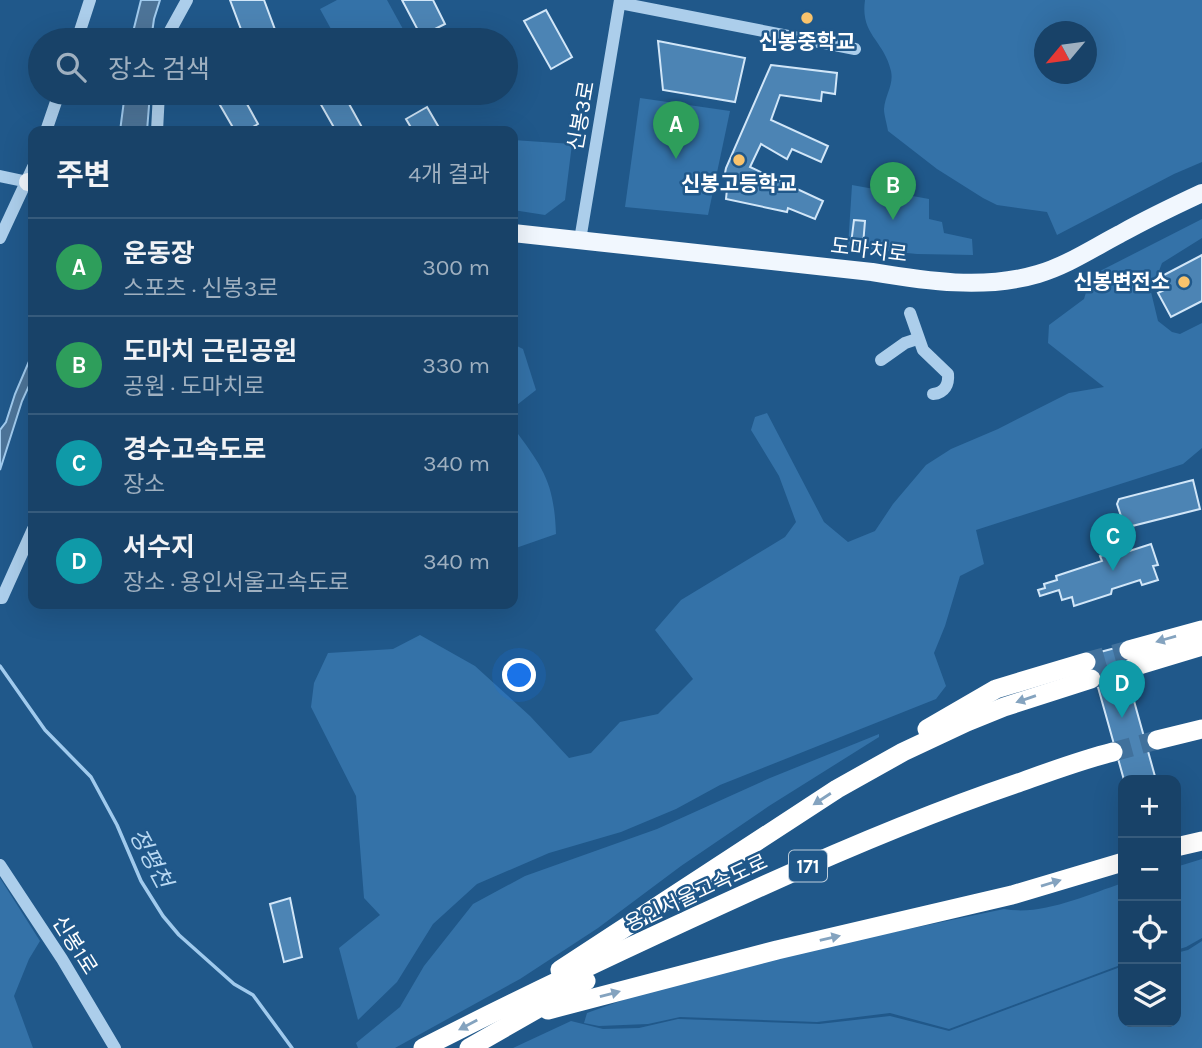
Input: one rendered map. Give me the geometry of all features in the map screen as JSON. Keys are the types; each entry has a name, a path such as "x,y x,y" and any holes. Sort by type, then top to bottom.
{"highway":[{"path":"1202,630 1131,658 1202,646"},
{"path":"516,1010 851,781 967,722 1058,688 1088,671"},
{"path":"1202,729 1158,746 1202,740"},
{"name":"용인서울고속도로","path":"423,1048 516,1010 737,907 902,837 1115,757"},
{"path":"1181,846 1202,841"},
{"path":"516,1010 1012,895 1118,863"},
{"name":"용인서울고속도로","path":"468,1048 516,1010"}],"main road":[{"name":"도마치로","path":"518,234 909,278 988,283 1038,274 1070,262 1129,228 1202,193"}],"street":[{"path":"81,28 90,0"},
{"path":"172,28 187,0"},
{"path":"620,2 855,49"},
{"name":"신봉3로","path":"580,240 620,2"},
{"path":"48,126 55,105"},
{"path":"157,126 158,105"},
{"path":"0,176 28,178"},
{"path":"0,238 28,184"},
{"path":"909,313 923,350 948,374 947,385 933,394"},
{"path":"881,360 905,343 917,339"},
{"path":"1,598 28,540"},
{"name":"신봉1로","path":"0,865 55,948 115,1048"}],"shaded area":[{"path":"141,0 160,0 153,28 134,28"},
{"path":"337,0 387,0 402,28 330,28 320,9"},
{"path":"865,0 1202,0 1202,162 1057,235 1047,212 997,205 983,198 937,169 888,131 884,109 891,71 888,60 866,22"},
{"path":"640,98 730,111 708,215 625,207"},
{"path":"123,105 149,105 147,126 121,126"},
{"path":"518,140 572,144 565,200 545,215 518,211"},
{"path":"852,185 929,199 929,219 942,222 944,233 972,239 973,255 917,254 848,247"},
{"path":"1202,219 1202,238 1162,263 1151,292 1158,321 1172,332 1180,334 1202,323 1202,448 1183,464 976,530 984,564 960,576 934,653 946,686 936,699 720,785 676,809 621,832 549,853 477,884 433,924 397,982 358,1020 339,948 380,915 364,898 356,796 311,707 314,683 328,653 393,649 420,635 475,666 530,716 569,758 591,753 620,722 658,714 693,679 655,630 681,600 785,537 796,522 779,476 751,430 755,417 767,413 824,522 848,542 875,531 893,504 926,465 951,449 1069,393 1104,387 1048,343 1049,325 1084,299 1090,279 1102,270"},
{"path":"518,346 523,349 536,390 518,404"},
{"path":"28,364 28,388 0,470 0,430 6,422"},
{"path":"518,434 545,476 553,501 556,534 518,547"},
{"path":"879,734 879,737 769,806 681,866 598,928 520,979 395,1048 358,1048 356,1043 400,1007 424,966 473,904 525,876 657,829 770,778"},
{"path":"1202,859 1202,938 1181,948 1181,901 1181,865"},
{"path":"0,878 40,941 29,959 14,996 33,1048 0,1048"},
{"path":"1118,885 1118,966 949,1029 890,1013 817,1022 680,1017 648,1024 599,1026 584,1023 587,1013 673,982 1004,909 1034,910"},
{"path":"1202,941 1202,1048 513,1048 571,1021 603,1029 639,1028 678,1019 819,1024 890,1016 949,1031 1118,968 1118,1027 1181,1027 1181,952"}],"building":[{"path":"230,0 264,0 274,28 240,28"},
{"path":"402,0 433,0 445,24 437,28 417,28"},
{"path":"546,10 572,57 551,69 524,21"},
{"path":"658,41 745,58 735,102 663,90"},
{"name":"신봉고등학교","path":"771,65 837,73 835,94 822,92 821,101 780,95 771,120 828,146 821,162 792,149 787,159 761,144 750,167 823,201 815,219 788,208 787,212 726,199 726,168"},
{"path":"220,105 248,105 258,124 232,126"},
{"path":"321,105 350,105 361,126 333,126"},
{"path":"427,107 438,126 410,126 406,119"},
{"path":"854,220 865,221 863,245 851,244"},
{"name":"신봉변전소","path":"1202,255 1202,301 1171,317 1158,293 1168,288 1162,276"},
{"path":"1193,480 1200,509 1128,527 1122,519 1117,504 1119,499"},
{"path":"1151,544 1158,565 1153,566 1158,580 1142,585 1140,580 1112,589 1111,594 1074,606 1072,597 1062,600 1059,590 1040,596 1038,590 1045,588 1044,584 1057,580 1056,576 1102,561 1100,556 1115,551 1117,555"},
{"path":"1119,647 1155,775 1123,775 1089,655"},
{"path":"290,898 302,957 284,962 270,904"}],"waterway":[{"name":"정평천","path":"0,666 45,730 91,777 117,825 141,881 163,916 179,935 234,984 253,995 292,1048"}],"tunnel":[{"path":"1086,662 1129,650"},
{"path":"1091,679 1133,667"},
{"path":"1113,752 1157,740"}],"place":[{"name":"신봉중학교","path":"807,18"},
{"name":"운동장","path":"676,159"},
{"name":"신봉고등학교","path":"739,160"},
{"name":"도마치 근린공원","path":"893,220"},
{"name":"신봉변전소","path":"1184,282"},
{"name":"경수고속도로","path":"1113,571"},
{"name":"서수지","path":"1122,718"}]}
